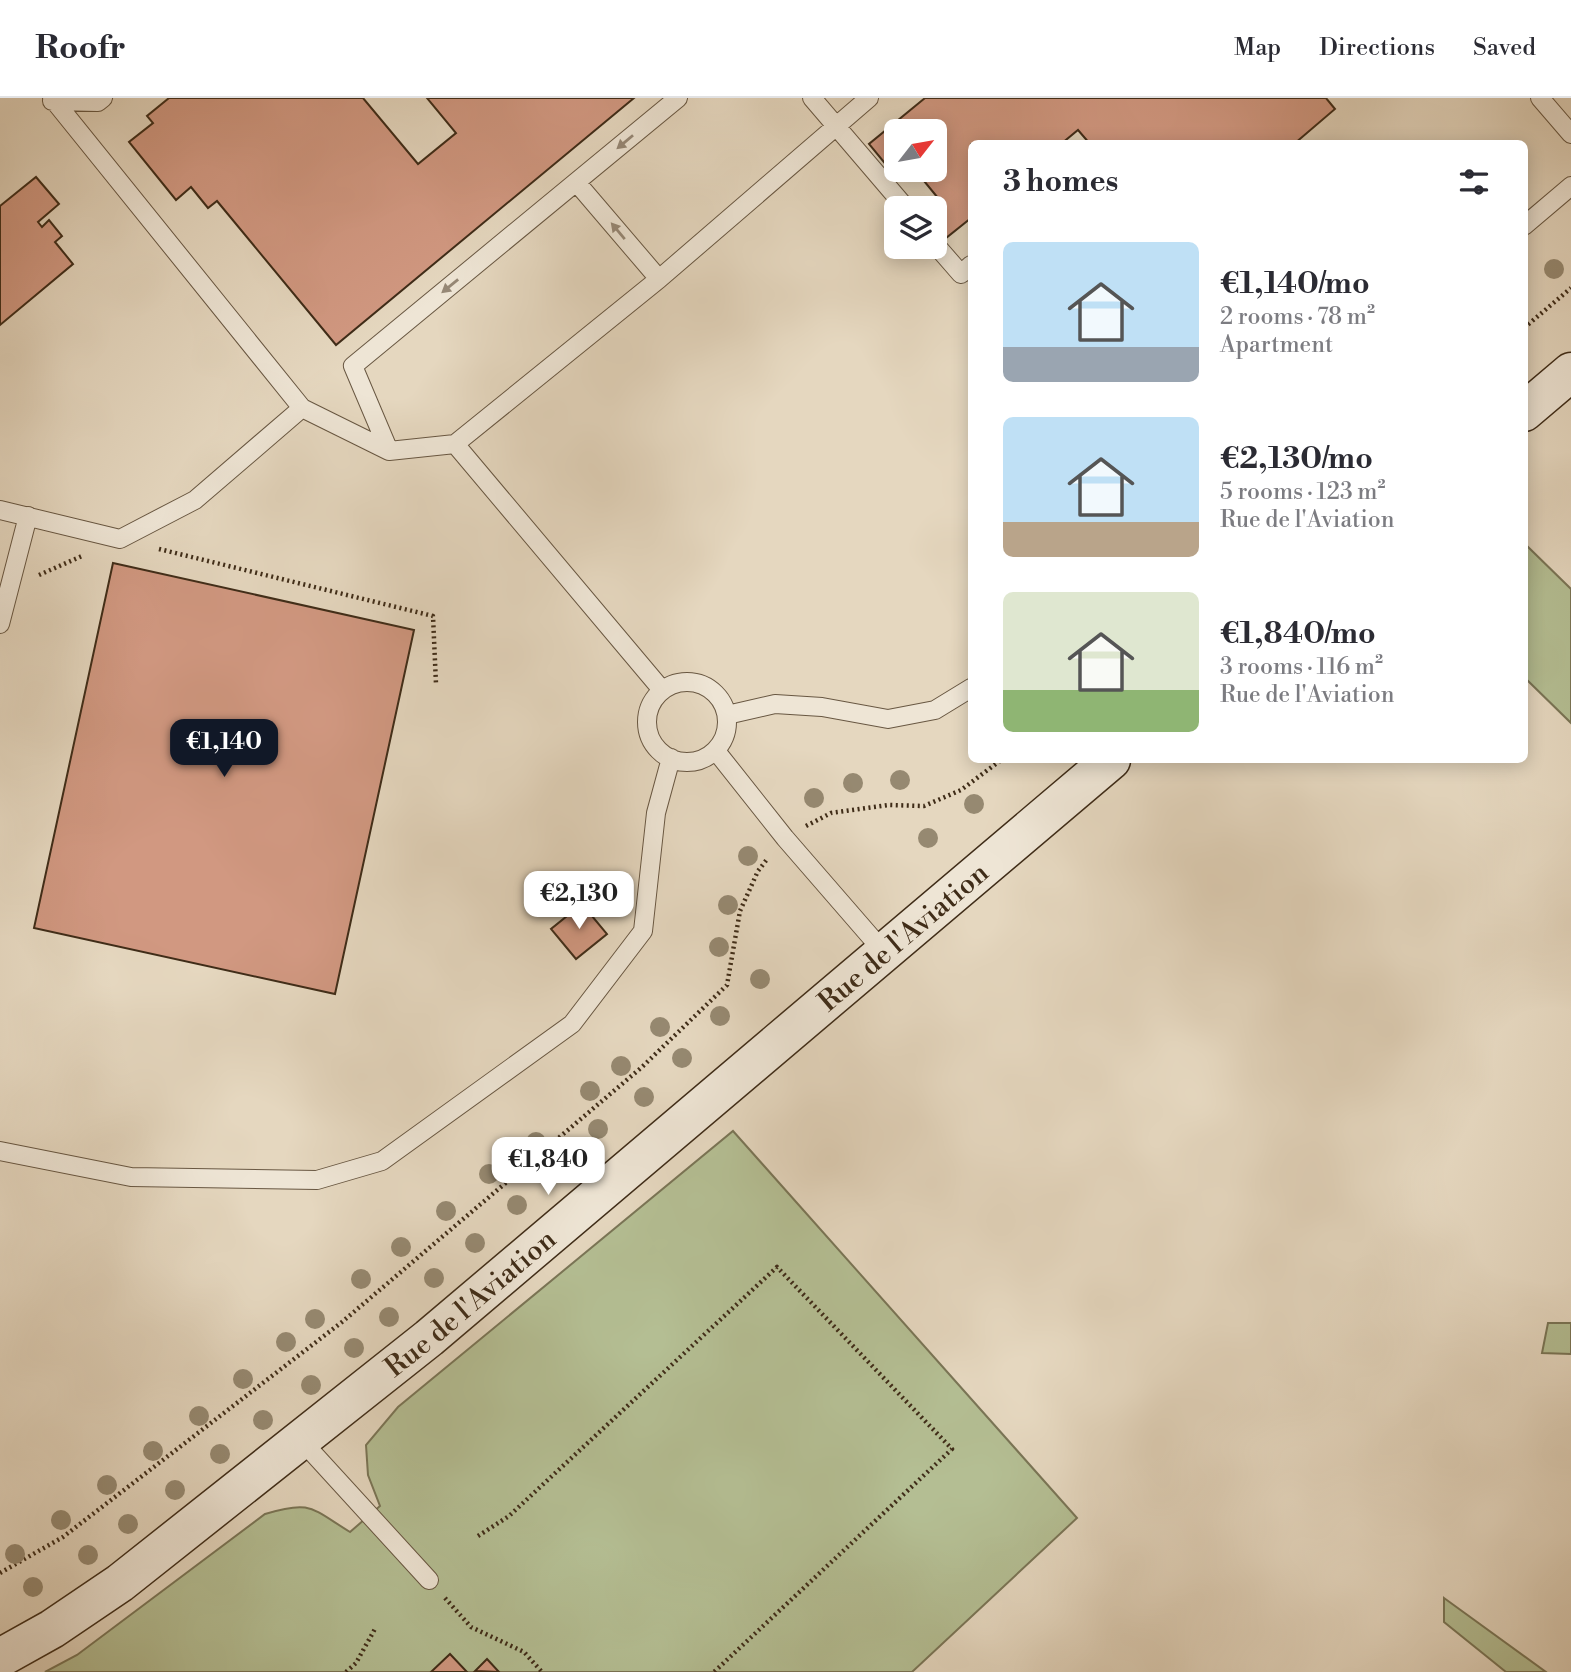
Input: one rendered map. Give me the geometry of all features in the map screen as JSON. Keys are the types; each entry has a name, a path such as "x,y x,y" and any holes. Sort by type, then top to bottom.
{"street":[{"path":"1528,409 1571,372"},
{"name":"Rue de l'Aviation","path":"0,1658 52,1629 120,1583 429,1338 1107,763"}],"lane":[{"path":"52,99 98,102 103,98"},
{"path":"389,451 353,366 678,98"},
{"path":"812,98 896,196"},
{"path":"52,99 302,408 389,451 455,444 659,279 869,98"},
{"path":"1540,98 1571,134"},
{"path":"577,183 659,279"},
{"path":"1528,223 1571,186"},
{"path":"947,258 961,274 968,268"},
{"path":"0,510 120,539 195,500 302,408"},
{"path":"455,444 662,690"},
{"path":"0,624 28,516"},
{"path":"677,682 694,682 709,688 721,699 727,715 727,728 716,751 703,759 687,762 671,758 660,752 648,730 647,715 662,690 677,682"},
{"path":"727,715 775,704 822,707 888,719 935,710 968,690"},
{"path":"716,751 785,838 883,951"},
{"path":"0,1152 144,1177 317,1180 382,1161 572,1024 643,931 656,813 671,758"},
{"path":"300,1440 429,1580"}],"path":[{"path":"1528,325 1571,288"},
{"path":"9,588 120,539 433,616 436,684"},
{"path":"0,1573 62,1537 342,1322 642,1067 727,985 740,911 758,871 785,838 831,813 889,805 925,806 961,790 997,763"},
{"path":"478,1536 509,1517 777,1267 952,1449 714,1672"},
{"path":"429,1580 471,1627 524,1652 542,1672"},
{"path":"346,1672 356,1663 376,1628"}],"green space":[{"path":"1528,547 1571,589 1571,723 1528,681"},
{"path":"733,1131 1077,1518 912,1672 45,1672 77,1655 265,1514 302,1507 318,1512 350,1532 380,1506 368,1475 366,1445 398,1407"},
{"path":"1548,1323 1571,1323 1571,1354 1542,1353"},
{"path":"1444,1598 1546,1672 1506,1672 1444,1622"}],"building":[{"path":"169,98 363,98 418,164 456,133 427,98 634,98 336,345 217,201 208,208 191,187 176,200 129,142 153,123 147,116"},
{"path":"925,98 1326,98 1335,109 1299,140 1087,140 1078,130 1066,140 968,140 968,220 947,237 947,196 936,196 925,182 947,182 947,119 899,119"},
{"path":"884,132 884,162 869,144"},
{"path":"36,177 59,204 38,222 42,227 49,220 62,236 55,242 73,264 0,325 0,206"},
{"path":"113,563 414,630 335,994 34,928"},
{"path":"582,904 607,934 576,959 551,929"},
{"path":"450,1654 467,1672 431,1672"},
{"path":"487,1659 499,1672 475,1671"}]}
